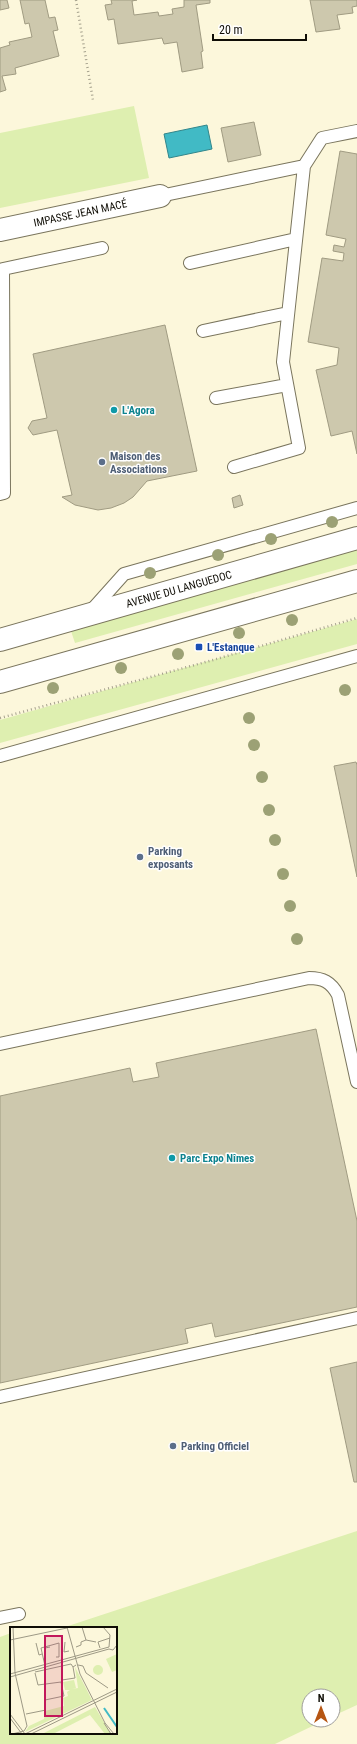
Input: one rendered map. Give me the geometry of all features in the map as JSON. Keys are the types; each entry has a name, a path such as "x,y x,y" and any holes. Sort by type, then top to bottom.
{"street":[{"name":"IMPASSE JEAN MACÉ","path":"0,230 160,196"},
{"name":"AVENUE DU LANGUEDOC","path":"0,640 357,538"},
{"path":"0,682 357,581"}],"lane":[{"path":"234,467 299,448 283,362 304,166 322,138 357,131"},
{"path":"160,196 304,166"},
{"path":"190,263 296,239"},
{"path":"0,494 4,493 3,269 102,248"},
{"path":"203,332 288,314"},
{"path":"216,398 287,385"},
{"path":"86,616 124,574 357,508"},
{"path":"0,756 357,656"},
{"path":"0,1044 309,978 321,978 332,985 338,995 357,1082"},
{"path":"0,1397 357,1318"},
{"path":"0,1618 19,1614"}],"path":[{"path":"76,0 93,100"},
{"path":"0,718 213,660 357,618"}],"green space":[{"path":"134,106 149,178 0,208 0,133"},
{"path":"357,549 357,564 75,643 71,631"},
{"path":"357,619 357,644 0,743 0,720"},
{"path":"357,1531 357,1705 341,1712 341,1688 301,1688 301,1728 308,1728 275,1744 0,1744 0,1637 10,1633 10,1734 117,1734 117,1627 65,1627"}],"water":[{"path":"207,125 212,149 169,158 164,134"}],"building":[{"path":"0,0 7,0 9,8 0,10"},
{"path":"20,0 45,0 49,18 55,17 58,30 53,31 59,56 15,68 16,74 2,76 6,90 0,92 0,48 10,45 9,42 32,37 29,23 25,24"},
{"path":"111,0 137,0 132,1 134,15 158,12 159,16 173,14 172,9 184,7 184,0 210,0 210,3 196,5 203,51 201,52 203,68 182,72 177,42 164,44 162,38 118,44 114,19 108,20 105,5 112,4"},
{"path":"310,0 357,0 357,6 352,7 353,13 337,15 340,29 316,32"},
{"path":"254,122 261,155 228,162 221,128"},
{"path":"340,151 357,154 357,454 352,431 331,436 316,370 337,365 339,348 308,342 322,258 343,261 344,253 333,251 334,245 344,247 346,239 326,235"},
{"name":"L'Agora","path":"165,325 197,471 147,481 133,497 124,503 111,508 98,510 75,505 62,497 72,495 57,430 33,435 28,428 32,421 47,418 33,354"},
{"path":"240,495 243,505 234,508 232,498"},
{"path":"356,762 357,765 357,877 334,766"},
{"name":"Parc Expo Nîmes","path":"316,1029 357,1221 357,1307 215,1337 212,1323 185,1329 188,1343 0,1383 0,1096 130,1068 133,1082 159,1077 156,1063"},
{"path":"357,1362 357,1482 354,1482 330,1368"}],"place":[{"name":"L'Agora","path":"114,410"},
{"name":"Maison des Associations","path":"102,462"},
{"name":"L'Estanque","path":"199,647"},
{"name":"Parking exposants","path":"140,857"},
{"name":"Parc Expo Nîmes","path":"172,1158"},
{"name":"Parking Officiel","path":"173,1446"}]}
